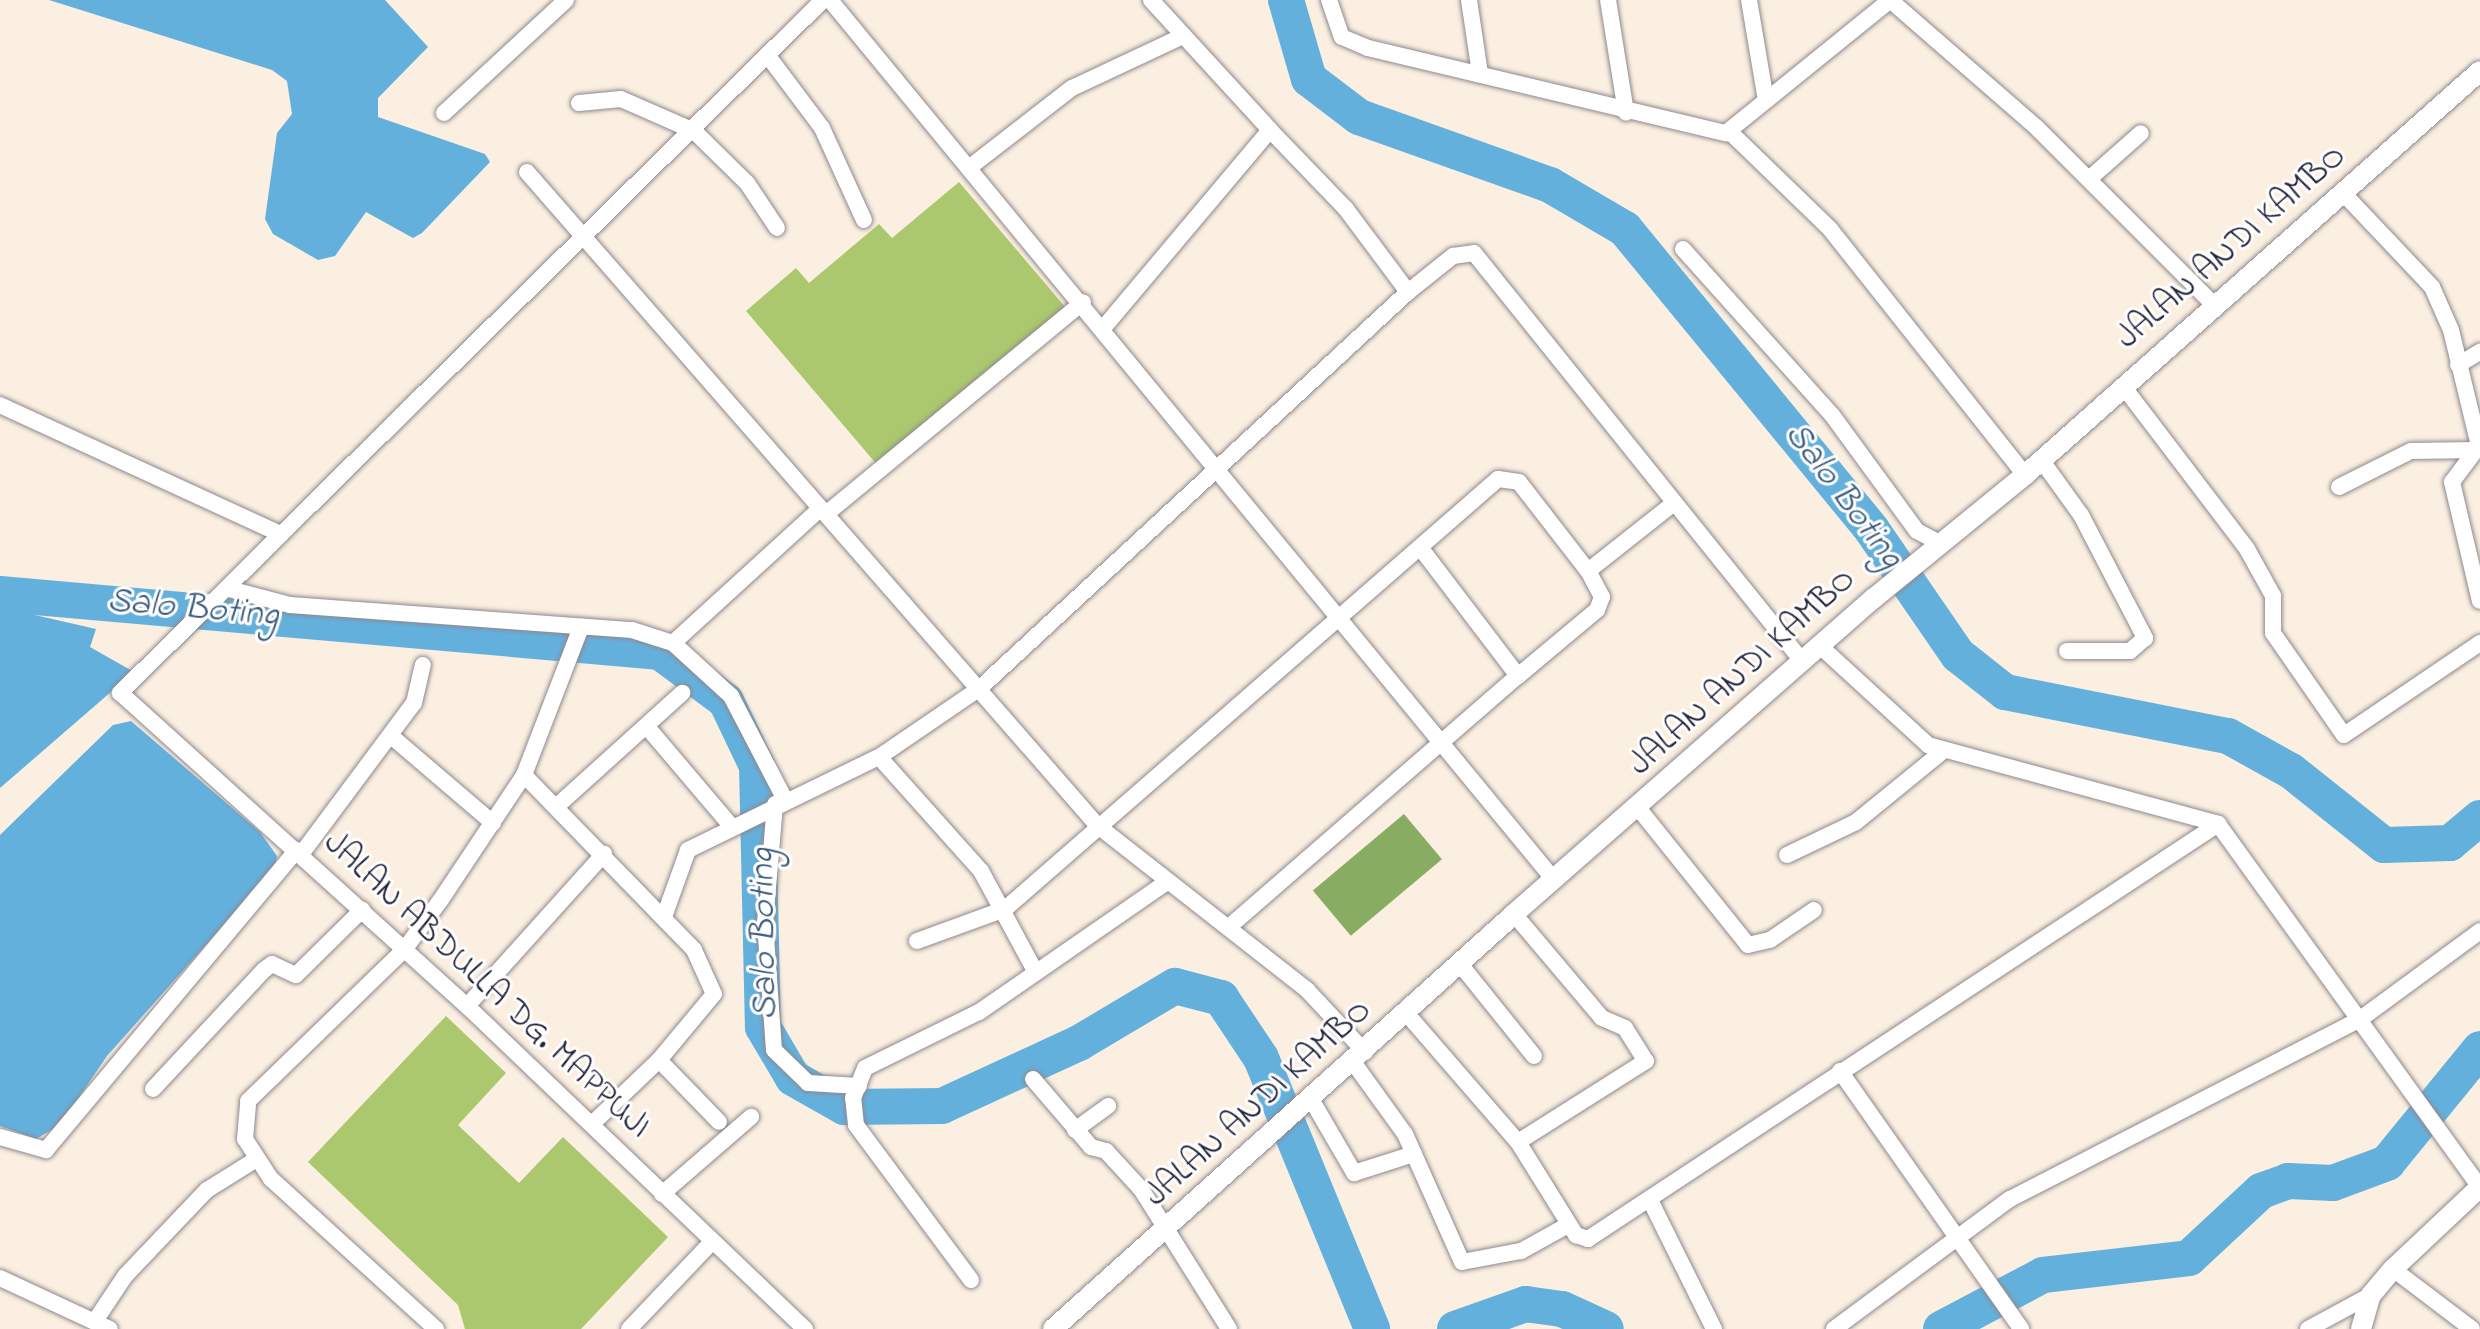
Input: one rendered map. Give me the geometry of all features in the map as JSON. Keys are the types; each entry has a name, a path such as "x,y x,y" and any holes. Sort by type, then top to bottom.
{"street":[{"path":"444,113 566,0"},
{"path":"227,592 281,534 694,131 823,0"},
{"path":"830,0 1345,618 1554,880"},
{"path":"1151,0 1346,209 1408,292"},
{"path":"1329,0 1334,25 1350,41 1626,113 1730,132 1830,229 2025,475"},
{"path":"1469,0 1480,74"},
{"path":"1608,0 1626,113"},
{"path":"1749,0 1766,101"},
{"path":"1730,132 1890,0 2089,179 2215,306"},
{"path":"970,167 1072,88 1183,36"},
{"path":"768,56 822,128 864,220"},
{"name":"JALAN ANDI KAMBO","path":"1053,1329 1407,1014 1514,914 1639,809 1873,599 2042,461 2123,386 2345,195 2480,71"},
{"path":"579,103 621,99 694,131 747,183 777,228"},
{"path":"1104,327 1270,130"},
{"path":"2089,179 2141,133"},
{"path":"527,172 586,234 1098,826 1167,882 1230,926 1359,1057 1414,1154 1462,1262 1521,1251 1568,1225"},
{"path":"2345,195 2432,287 2458,365 2478,450"},
{"path":"1683,249 1832,415 1917,531 1934,547"},
{"path":"665,914 683,854 776,803 879,757 980,688 1217,465 1408,292 1461,252 1474,253 1802,661"},
{"path":"673,643 824,511 1083,302"},
{"path":"2458,365 2480,352"},
{"path":"2123,386 2247,549 2273,596 2273,633 2344,735 2480,643"},
{"path":"0,405 281,534"},
{"path":"2339,487 2411,451 2478,450"},
{"path":"2478,450 2452,482 2480,601"},
{"path":"2042,461 2144,629 2141,645 2130,651 2067,651"},
{"path":"917,941 1005,909 1506,476 1532,496 1588,571 1602,597 1597,610 1230,926"},
{"path":"1588,571 1674,503"},
{"path":"1422,550 1518,676"},
{"path":"227,592 290,605 580,631 632,630 673,643 731,696 776,803 765,922 772,1041 808,1083 856,1092"},
{"name":"JALAN ABDULLA DG. MAPPUJI","path":"227,592 180,640 120,693 300,852 467,1006 592,1124 711,1243 805,1329"},
{"path":"436,1329 255,1160 244,1121 264,1079 404,950 493,823 524,775 580,631"},
{"path":"1820,646 1918,739 1943,751 2218,824 2436,1131 2480,1187 2393,1269 2371,1295 2308,1329"},
{"path":"0,1137 46,1150 300,852 391,736 414,703 423,665"},
{"path":"557,806 648,728 682,693"},
{"path":"648,728 738,824"},
{"path":"391,736 493,823"},
{"path":"1787,855 1856,822 1943,751"},
{"path":"879,757 955,838 1005,909 1034,969"},
{"path":"524,775 665,914 694,950 714,994 659,1060 592,1124"},
{"path":"1639,809 1748,945 1770,940 1814,910"},
{"path":"1407,1014 1518,1142 1568,1225 1588,1239 2218,824"},
{"path":"467,1006 604,854"},
{"path":"971,1280 856,1125 856,1092 865,1068 952,1028 1034,969 1167,882"},
{"path":"153,1089 264,970 276,965 296,975 362,910"},
{"path":"1514,914 1602,1018 1625,1028 1646,1061 1518,1142"},
{"path":"1834,1329 1955,1234 2069,1163 2359,1020 2480,931"},
{"path":"1460,964 1534,1056"},
{"path":"659,1060 719,1122"},
{"path":"1840,1071 1990,1280 2021,1329"},
{"path":"1033,1079 1075,1130 1106,1151 1169,1228 1229,1329"},
{"path":"1311,1099 1354,1173 1414,1154"},
{"path":"1075,1130 1108,1106"},
{"path":"662,1194 751,1117"},
{"path":"0,1278 102,1325 125,1276 207,1190 255,1160"},
{"path":"1650,1200 1714,1329"},
{"path":"629,1329 711,1243"},
{"path":"2393,1269 2472,1329"},
{"path":"2361,1329 2371,1295"}],"green space":[{"path":"959,182 1066,308 879,467 746,311 796,268 809,283 879,224 892,238"},
{"path":"1404,814 1442,859 1351,936 1313,890"},
{"path":"446,1016 506,1073 458,1125 519,1183 563,1137 668,1237 581,1329 465,1329 458,1305 308,1162"}],"water":[{"path":"49,0 385,0 428,47 378,98 378,117 485,154 490,162 422,233 413,238 366,212 335,256 318,260 273,234 265,219 277,133 292,114 287,81 272,70"},
{"path":"0,607 96,629 90,647 134,672 0,788"},
{"path":"131,721 260,832 277,856 275,867 107,1056 60,1125 36,1139 0,1126 0,835 113,725"}],"waterway":[{"name":"Salo Boting","path":"1286,0 1309,79 1359,117 1550,185 1625,229 1872,530 1958,655 2005,692 2228,736 2291,771 2384,845 2450,843 2480,818"},
{"name":"Salo Boting","path":"0,594 660,652 726,701 757,766 763,1027 793,1078 844,1107 942,1106 1079,1043 1175,986 1221,998 1261,1058 1372,1329"},
{"name":"Salo Boting","path":"1941,1329 2043,1275 2189,1258 2261,1191 2288,1181 2333,1183 2387,1163 2480,1049"},
{"name":"Salo Boting","path":"1455,1329 1526,1304 1562,1309 1606,1329"}]}
